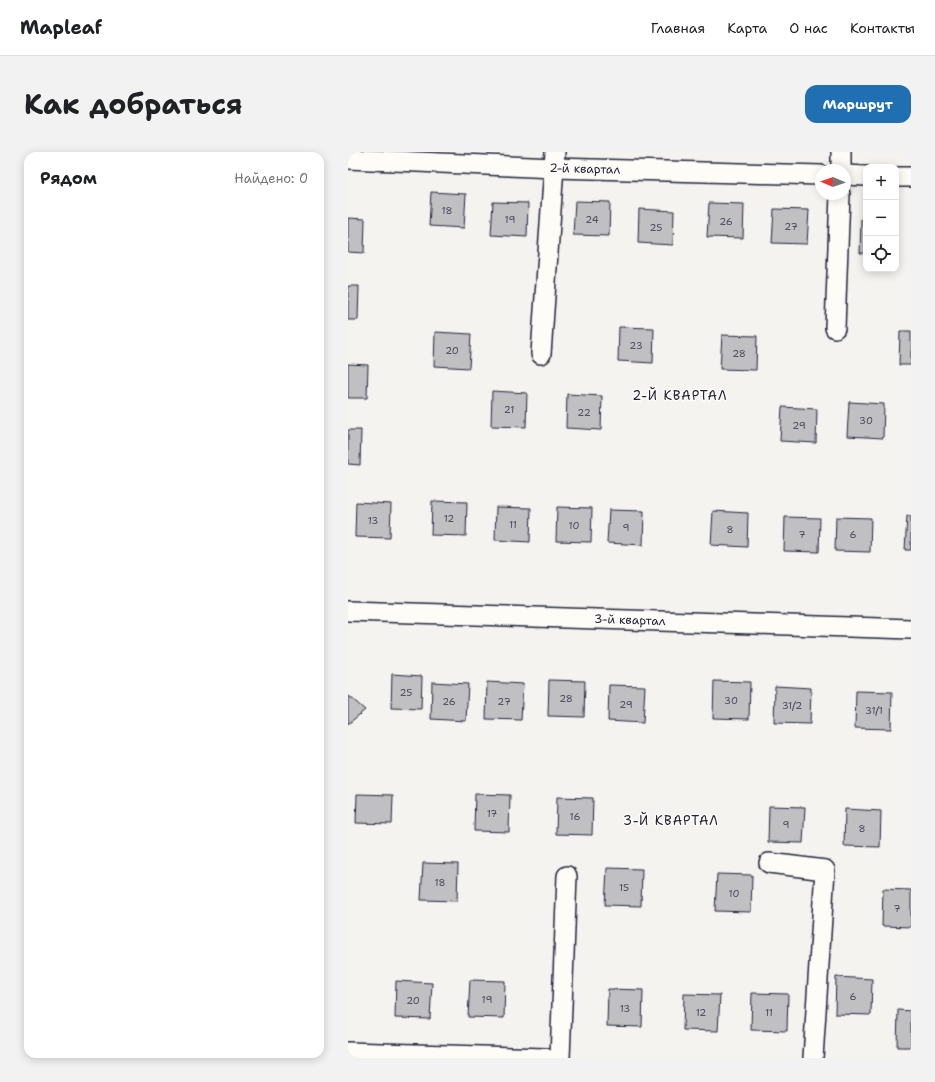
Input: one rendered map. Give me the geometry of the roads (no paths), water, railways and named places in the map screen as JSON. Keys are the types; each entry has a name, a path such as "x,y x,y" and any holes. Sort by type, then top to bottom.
{"street":[{"path":"841,152 841,164"},
{"name":"2-й квартал","path":"348,159 555,160 815,175"},
{"path":"541,354 555,160"},
{"path":"851,175 863,176"},
{"path":"899,177 911,177"},
{"path":"835,328 840,200"},
{"name":"3-й квартал","path":"348,610 911,629"},
{"path":"769,863 825,870 813,1058"},
{"path":"560,1058 567,876"},
{"path":"348,1052 544,1058"}],"district":[{"name":"2-Й КВАРТАЛ","path":"680,395"},
{"name":"3-Й КВАРТАЛ","path":"671,820"}]}
